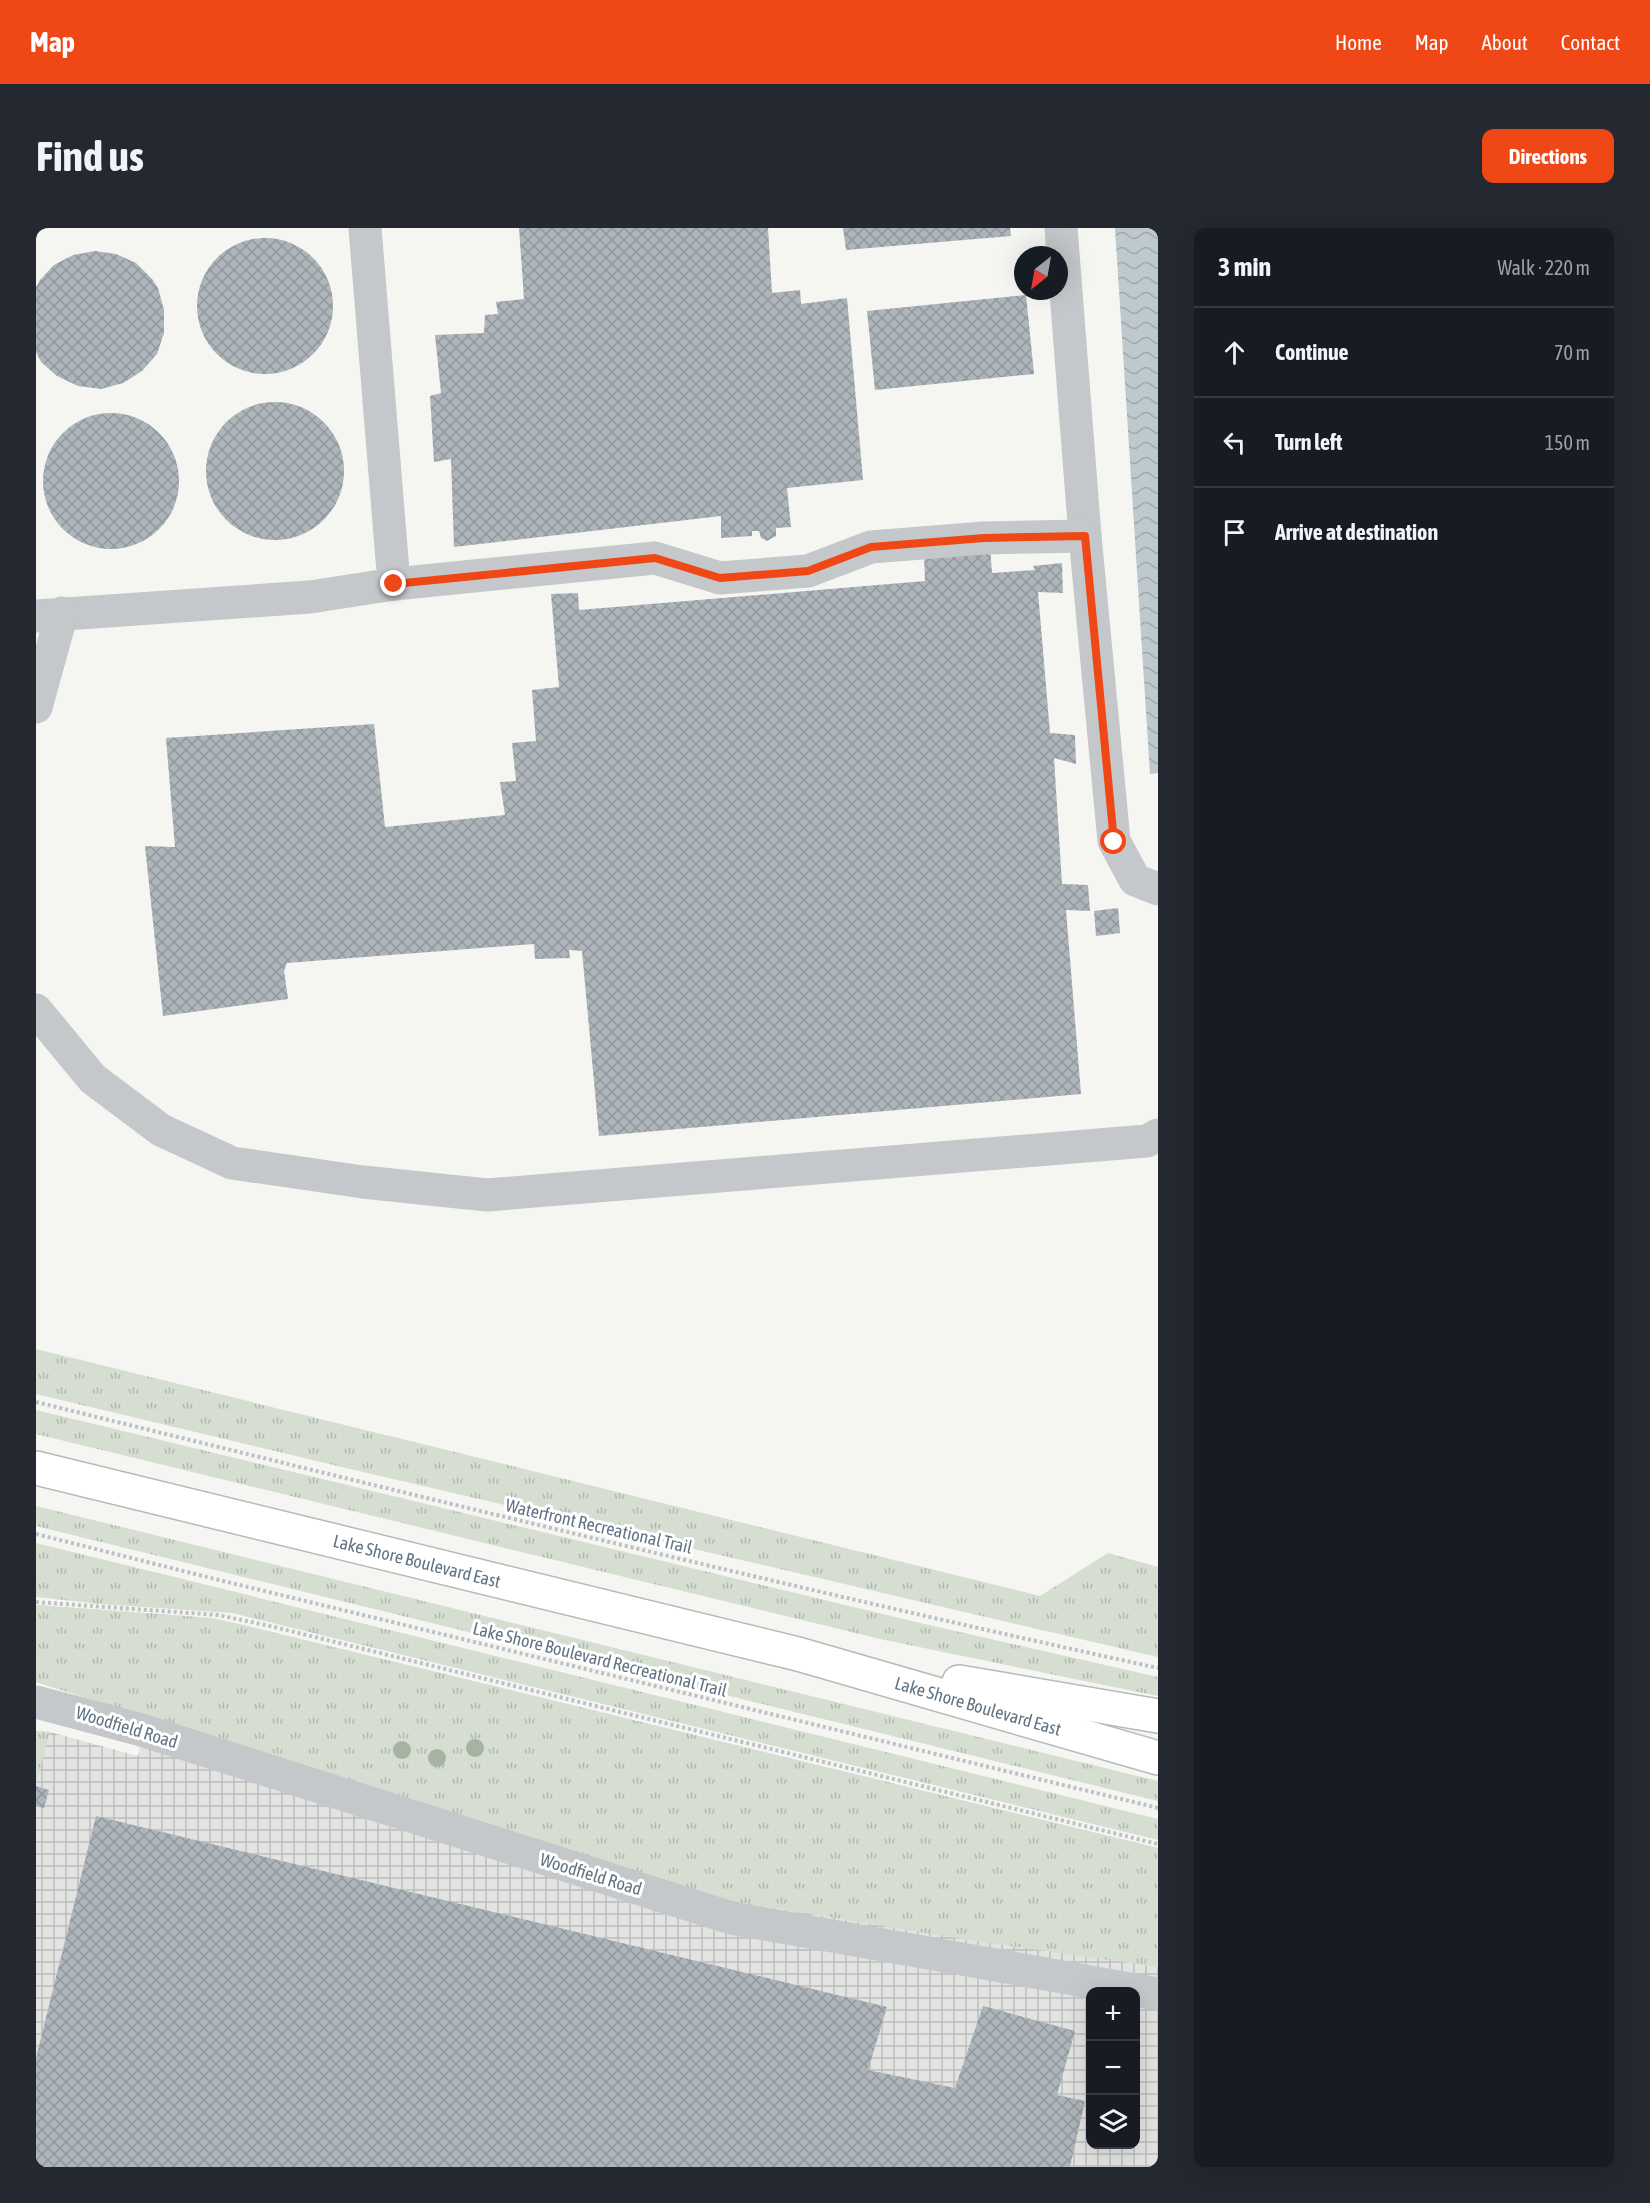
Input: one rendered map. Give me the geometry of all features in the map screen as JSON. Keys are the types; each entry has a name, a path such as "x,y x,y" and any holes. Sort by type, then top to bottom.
{"highway":[{"name":"Lake Shore Boulevard East","path":"36,1468 798,1654 1158,1758"},
{"name":"Lake Shore Boulevard East","path":"798,1654 1158,1716"}],"street":[{"path":"365,228 394,584"},
{"path":"1061,228 1085,536 1114,842 1135,880 1158,889"},
{"path":"36,707 49,614 310,597 394,584 655,558 720,578 808,571 871,547 984,538 1085,536"},
{"path":"36,1010 93,1079 161,1130 232,1163 363,1182 487,1195 1147,1141 1158,1135"},
{"name":"Woodfield Road","path":"36,1702 138,1729 730,1918 1158,1994"}],"path":[{"name":"Waterfront Recreational Trail","path":"36,1402 564,1532 1158,1668"},
{"name":"Lake Shore Boulevard Recreational Trail","path":"36,1533 226,1582 1158,1808"},
{"path":"36,1602 218,1615 270,1626 1158,1844"}],"shaded area":[{"path":"36,1605 212,1618 1158,1848 1158,2167 36,2167 36,1731 50,1732 138,1756 148,1717 36,1682"}],"green space":[{"path":"36,1349 1040,1596 1108,1553 1158,1567 1158,1657 36,1394"},
{"path":"36,1410 916,1622 1158,1677 1158,1696 880,1639 36,1434"},
{"path":"36,1506 1158,1781 1158,1801 36,1526"},
{"path":"36,1543 1158,1819 1158,1840 232,1613 36,1597"},
{"path":"36,1605 212,1618 1158,1848 1158,1967 962,1939 713,1898 36,1682"},
{"path":"36,1731 50,1732 36,1783"}],"water":[{"path":"1115,228 1158,228 1158,773 1150,774"}],"building":[{"path":"519,228 768,228 772,293 800,290 801,304 847,298 863,480 787,488 791,527 776,528 776,536 767,541 761,538 759,531 752,531 752,536 721,538 721,516 454,547 451,459 434,462 430,396 441,393 435,335 484,333 485,315 498,314 496,302 524,299"},
{"path":"843,228 1010,228 1011,236 846,250"},
{"path":"265,238 291,243 303,249 313,258 322,268 328,280 333,306 328,332 322,344 313,354 303,363 291,369 265,374 239,369 227,363 217,354 208,344 202,332 197,306 202,280 208,268 217,258 227,249 239,243"},
{"path":"95,251 116,254 136,263 158,288 164,310 164,333 157,354 142,371 123,383 101,389 78,386 57,376 41,362 36,352 36,287 40,280 54,265 73,255"},
{"path":"1014,296 1014,300 1027,300 1034,374 875,390 867,311"},
{"path":"275,402 301,408 313,414 323,423 332,433 338,445 344,471 338,497 332,509 323,519 313,528 301,534 275,540 249,534 237,528 227,519 218,509 212,497 206,471 212,445 218,433 227,423 237,414 249,408"},
{"path":"111,413 137,418 149,424 159,433 168,443 174,455 179,481 174,507 168,519 159,529 149,538 137,544 111,549 85,544 73,538 63,529 54,519 48,507 43,481 48,455 54,443 63,433 73,424 85,418"},
{"path":"990,546 992,573 1035,570 1033,566 1062,563 1063,593 1038,592 1050,733 1075,735 1076,764 1054,758 1062,884 1088,885 1090,911 1066,910 1081,1094 599,1136 582,951 569,950 570,958 535,959 534,944 287,963 284,971 288,999 163,1016 145,846 175,847 166,738 374,724 385,827 505,815 500,782 516,781 512,743 536,741 532,690 559,687 551,594 578,593 579,610 925,581 924,555"},
{"path":"1118,908 1120,933 1096,936 1094,911"},
{"path":"36,1786 49,1790 44,1808 36,1806"},
{"path":"96,1816 887,2007 868,2070 955,2088 983,2006 1075,2031 1057,2095 1085,2101 1070,2167 36,2167 36,2058"}],"route":[{"path":"394,584 655,558 720,578 808,571 871,547 984,538 1085,536 1114,842"}]}
